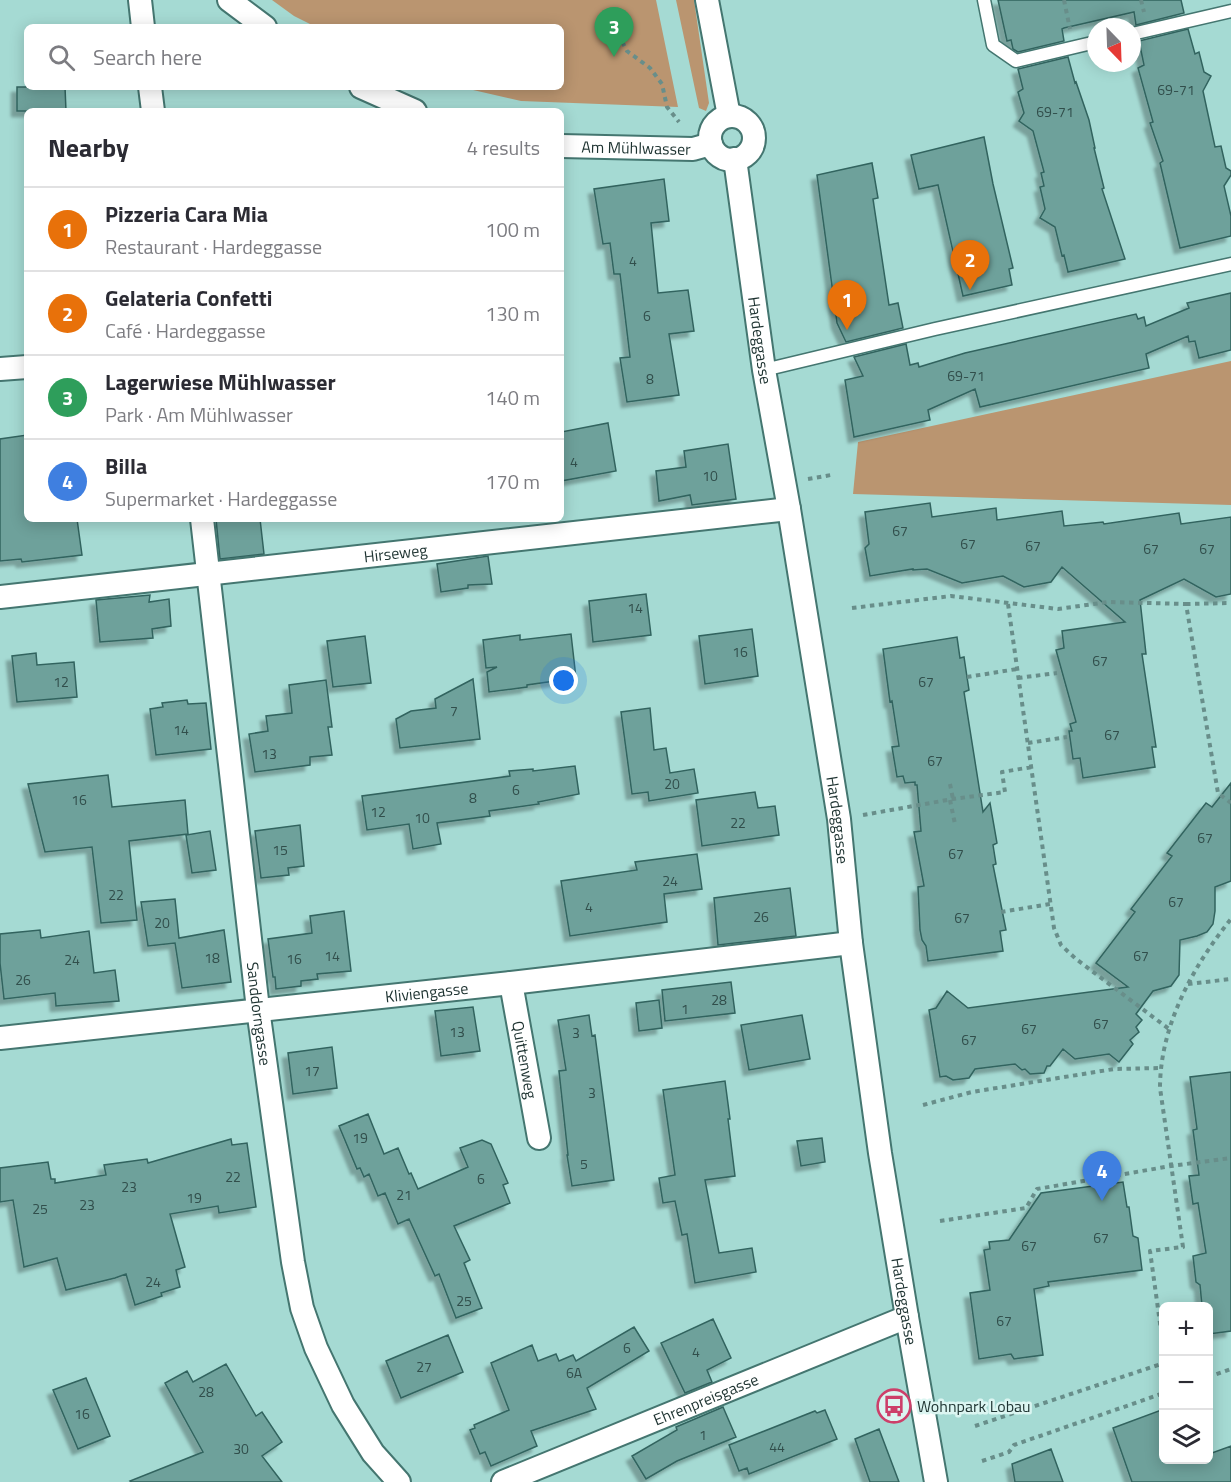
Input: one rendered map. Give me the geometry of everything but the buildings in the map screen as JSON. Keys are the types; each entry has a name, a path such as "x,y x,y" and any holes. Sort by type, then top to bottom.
{"street":[{"path":"140,0 143,24"},
{"path":"229,0 261,24"},
{"path":"707,0 729,116"},
{"path":"150,90 153,108"},
{"path":"368,90 408,108"},
{"path":"729,116 744,119 753,131 753,146 742,157 735,159 720,156 711,144 710,137 716,123 729,116"},
{"name":"Am Mühlwasser","path":"564,146 693,149 711,144"},
{"name":"Hardeggasse","path":"735,159 764,370 839,819 851,944 880,1153 936,1482"},
{"path":"0,369 24,366"},
{"name":"Hirseweg","path":"0,597 789,509"},
{"name":"Sanddorngasse","path":"202,522 258,1009 292,1262 302,1308 316,1348 343,1405 373,1453 399,1482"},
{"name":"Kliviengasse","path":"0,1038 851,944"},
{"name":"Quittenweg","path":"511,982 539,1138"},
{"name":"Ehrenpreisgasse","path":"504,1482 907,1317"}],"lane":[{"path":"984,0 993,45 1017,61 1087,44"},
{"path":"1141,32 1231,11"},
{"path":"764,370 935,329 1231,264"}],"path":[{"path":"1064,0 1074,48"},
{"path":"606,10 627,51 650,68 662,84 667,107 684,128"},
{"path":"852,608 951,596 1058,609 1108,602 1231,603"},
{"path":"1008,604 1054,928 1061,945 1076,959 1169,1029"},
{"path":"1186,604 1218,793 1231,803"},
{"path":"968,677 1017,669"},
{"path":"1018,678 1057,672"},
{"path":"1028,743 1067,737"},
{"path":"839,819 1005,792 1002,772 1032,767"},
{"path":"950,784 955,824"},
{"path":"1001,912 1050,903"},
{"path":"1159,1316 1150,1251 1183,1247 1160,1088 1160,1068 1169,1029 1188,984 1215,938 1231,919"},
{"path":"1188,984 1231,979"},
{"path":"923,1105 972,1092 1114,1069 1160,1068"},
{"path":"940,1221 1026,1208 1037,1189 1231,1158"},
{"path":"975,1426 1159,1365"},
{"path":"1213,1376 1231,1369"},
{"path":"982,1461 1010,1452 1014,1445 1159,1395"}],"shaded area":[{"path":"272,0 656,0 678,107 521,101 473,90 564,90 564,24 310,24"},
{"path":"676,0 694,0 709,103 706,111 699,108"},
{"path":"1231,361 1231,505 853,494 858,442"}],"place":[{"name":"Lagerwiese Mühlwasser","path":"614,57"},
{"name":"Gelateria Confetti","path":"970,290"},
{"name":"Pizzeria Cara Mia","path":"847,330"},
{"name":"Billa","path":"1102,1201"},
{"name":"Wohnpark Lobau","path":"894,1406"}]}
